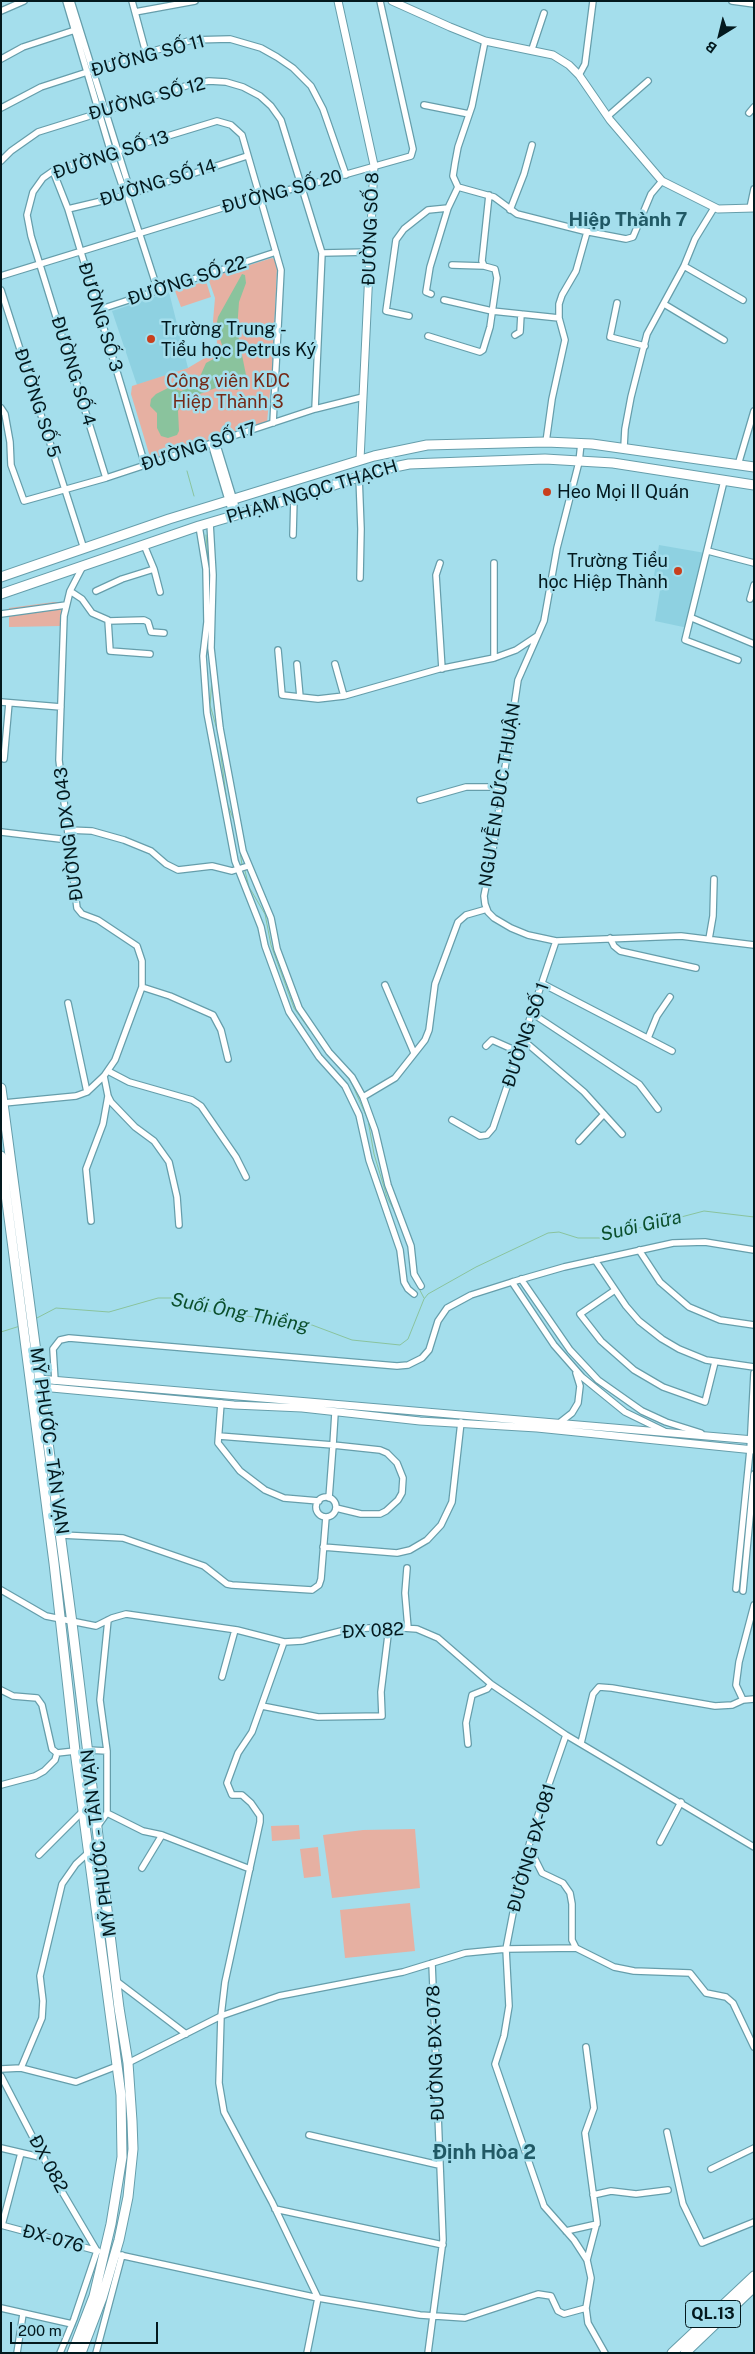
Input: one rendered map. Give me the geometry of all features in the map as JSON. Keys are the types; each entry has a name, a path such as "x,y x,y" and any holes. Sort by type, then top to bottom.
{"main road":[{"name":"PHẠM NGỌC THẠCH","path":"1,577 169,518 360,460 427,445 581,443 624,447 754,467"},
{"name":"PHẠM NGỌC THẠCH","path":"1,594 199,526 294,498 359,476 409,464 546,460 613,462 754,485"},
{"path":"1,1088 4,1103"},
{"name":"MỸ PHƯỚC - TÂN VẠN","path":"4,1103 61,1535 115,1980 128,2063 133,2149 128,2197 118,2254 81,2353"},
{"name":"MỸ PHƯỚC - TÂN VẠN","path":"1,1156 61,1620 74,1751 121,2095 122,2157 101,2252 94,2296 72,2353"},
{"name":"QL.13","path":"672,2353 754,2276"},
{"name":"QL.13","path":"685,2353 754,2287"}],"street":[{"path":"1,11 24,1"},
{"path":"66,1 90,70"},
{"path":"71,1 124,191 127,195 138,234 158,291"},
{"path":"132,1 146,53"},
{"path":"135,12 195,1"},
{"name":"ĐƯỜNG SỐ 8","path":"338,1 374,166 360,460"},
{"name":"ĐƯỜNG SỐ 20","path":"1,276 261,196 301,187 405,158 413,153 380,1"},
{"path":"392,1 450,28 486,41 532,49 553,55 579,75 608,116 662,181 714,208 730,210 752,208 754,189"},
{"path":"579,75 585,64 593,1"},
{"path":"732,1 754,4"},
{"path":"532,49 544,13"},
{"path":"1,59 23,47 75,30"},
{"name":"ĐƯỜNG SỐ 11","path":"1,108 41,87 146,53 192,40 230,39 261,48 277,57 293,68 311,86 323,109 346,175"},
{"path":"430,294 426,292 430,267 448,208 458,187 453,176 454,163 479,80 486,41"},
{"name":"ĐƯỜNG SỐ 12","path":"1,161 11,151 38,132 102,110 209,81 243,87 260,96 271,106 281,120 322,253"},
{"path":"608,116 648,81"},
{"path":"424,105 469,114"},
{"path":"749,113 754,107"},
{"name":"ĐƯỜNG SỐ 13","path":"40,263 27,215 28,204 33,192 44,178 53,171 217,121 231,125 242,135 281,270 273,423"},
{"path":"510,210 524,174 532,145"},
{"name":"ĐƯỜNG SỐ 14","path":"68,209 127,195 247,156"},
{"name":"ĐƯỜNG SỐ 3","path":"53,171 68,209 145,465"},
{"path":"458,187 489,195 510,210 587,232 626,239 633,236 651,194 662,181"},
{"path":"484,266 482,244 489,195"},
{"path":"409,316 385,310 396,240 420,215 428,210 448,208"},
{"path":"624,447 624,429 647,334 684,266 695,239 714,208"},
{"path":"546,442 552,399 565,340 559,318 562,295 576,271 587,232"},
{"name":"ĐƯỜNG SỐ 22","path":"98,310 276,252"},
{"path":"315,409 322,253 370,252"},
{"name":"ĐƯỜNG SỐ 4","path":"40,263 106,478"},
{"path":"428,336 482,352 490,328 497,278 495,269 484,266 452,265"},
{"path":"684,266 743,300"},
{"name":"ĐƯỜNG SỐ 5","path":"1,290 84,549"},
{"path":"444,300 492,311 559,318"},
{"path":"617,303 610,337 645,346"},
{"path":"664,304 724,340"},
{"path":"515,335 520,332 521,314"},
{"name":"ĐƯỜNG SỐ 17","path":"1,408 5,414 10,442 11,464 24,501 64,488 106,478 315,409 364,397"},
{"path":"738,465 754,411"},
{"path":"214,442 236,515"},
{"name":"NGUYỄN ĐỨC THUẬN","path":"581,443 579,462 557,548 544,621 518,680 503,787 484,896 487,909 494,918 511,928 528,935 556,940 681,936 754,945"},
{"path":"359,476 362,529 360,578"},
{"path":"724,481 686,642 738,660"},
{"path":"293,535 294,498"},
{"path":"210,523 213,575 211,648 217,703 243,851 270,918 277,949 299,1008 329,1052 352,1076 364,1097 375,1130 380,1158 390,1192 411,1246 414,1274 421,1286"},
{"path":"199,526 206,569 207,622 203,656 207,713 232,850 238,870 261,926 265,946 289,1012 320,1057 345,1086 359,1115 369,1160 397,1240 404,1282 414,1294"},
{"path":"144,545 154,569 160,592"},
{"path":"708,551 754,563"},
{"path":"440,562 436,575 442,669"},
{"path":"494,563 494,658"},
{"name":"ĐƯỜNG DX 043","path":"84,564 70,591 66,605 59,760 77,908 82,914 98,920 138,946 142,962 142,987 118,1053 106,1073 87,1092"},
{"path":"96,591 122,579 154,569"},
{"path":"750,599 754,585"},
{"path":"70,591 82,599 92,613 108,621 144,620 148,622 151,632 164,633"},
{"path":"1,614 66,605"},
{"path":"692,618 754,644"},
{"path":"108,621 110,651 150,654"},
{"path":"278,650 282,695 318,699 344,696 442,669 494,658 516,650 539,635"},
{"path":"297,664 300,697"},
{"path":"335,664 344,696"},
{"path":"1,702 61,707"},
{"path":"4,759 9,703"},
{"path":"420,800 466,787 503,787"},
{"path":"68,830 92,831 124,840 151,851 166,864 178,870 212,866 229,871 248,866"},
{"path":"1,832 69,840"},
{"path":"709,939 714,908 714,878"},
{"path":"364,1097 395,1078 427,1034 435,984 458,922 466,915 487,909"},
{"path":"610,938 614,946 620,951 696,968"},
{"name":"ĐƯỜNG SỐ 1","path":"452,1120 480,1136 487,1136 493,1128 533,1014 556,940"},
{"path":"543,984 672,1051"},
{"path":"385,985 414,1053"},
{"path":"142,987 170,996 213,1015 221,1030 228,1059"},
{"path":"648,1038 670,997"},
{"path":"4,1103 76,1096 87,1092 68,1003"},
{"path":"533,1014 639,1084 658,1109"},
{"path":"486,1046 492,1040 519,1052"},
{"path":"523,1040 584,1092 622,1134"},
{"path":"91,1221 86,1169 103,1124 108,1096 106,1073 129,1082 192,1100 201,1106 236,1157 246,1177"},
{"path":"108,1096 130,1123 154,1141 164,1152 169,1162 177,1196 179,1225"},
{"path":"579,1140 604,1114"},
{"path":"56,1381 53,1349 60,1340 69,1338 397,1366 408,1365 422,1358 429,1350 438,1321 447,1308 464,1298 521,1279 668,1244 694,1242 754,1250"},
{"path":"638,1250 660,1282 689,1307 720,1320 754,1325"},
{"path":"595,1260 633,1314 654,1333 688,1353 715,1362 754,1366"},
{"path":"521,1279 570,1350 608,1388 654,1417 715,1438"},
{"path":"512,1282 554,1345 592,1387 638,1419 671,1434"},
{"path":"615,1290 580,1314 604,1345 634,1370 663,1387 705,1402 715,1362"},
{"path":"557,1424 572,1413 580,1399 579,1381 572,1367"},
{"path":"736,1589 752,1450 754,1373"},
{"path":"40,1383 56,1381 221,1403 335,1409 420,1421 460,1422 752,1450"},
{"path":"40,1383 335,1409 752,1440"},
{"path":"221,1403 218,1444 228,1458 260,1487 284,1498 319,1501 329,1498"},
{"path":"329,1498 335,1409"},
{"path":"324,1547 397,1553 410,1550 427,1540 441,1525 452,1502 460,1422"},
{"path":"219,1436 380,1450 397,1463 403,1478 402,1493 398,1500 386,1511 380,1514 361,1514 336,1508"},
{"path":"743,1591 754,1474"},
{"path":"329,1498 333,1501 336,1508"},
{"path":"319,1501 318,1511 326,1517"},
{"path":"326,1517 332,1515 336,1508"},
{"path":"61,1535 123,1538 204,1566 227,1584 307,1590 316,1588 319,1585 326,1517"},
{"path":"407,1568 405,1593 408,1628"},
{"name":"ĐX 082","path":"1,1590 46,1616 72,1623 96,1626 119,1615 126,1614 235,1630 284,1642 302,1642 349,1629 390,1626 408,1628 438,1638 491,1684 566,1735 754,1847"},
{"path":"743,1700 736,1685 739,1662 754,1605"},
{"path":"97,1828 107,1813 107,1751 100,1700 108,1620"},
{"path":"262,1706 318,1717 382,1716 382,1692 390,1626"},
{"path":"222,1677 235,1630"},
{"path":"284,1642 252,1732 238,1753 227,1783 232,1795 242,1795 251,1803 260,1816 225,1982 221,2016 219,2083 221,2100 232,2129 275,2209 318,2298 307,2353"},
{"path":"468,1744 466,1724 472,1695 487,1689 491,1684"},
{"path":"581,1743 593,1694 599,1687 714,1706 732,1705 743,1700 754,1699"},
{"path":"1,1690 10,1696 33,1697 40,1701 51,1746 57,1753"},
{"name":"ĐƯỜNG ĐX-081","path":"566,1735 519,1882 506,1949 509,2006 504,2036 495,2064 544,2206 588,2260"},
{"path":"88,1750 107,1751"},
{"path":"57,1753 74,1751"},
{"path":"1,1785 35,1776 44,1771 55,1760 57,1753"},
{"path":"660,1842 681,1802"},
{"path":"39,1855 83,1810"},
{"path":"107,1813 143,1831 162,1834 250,1869"},
{"path":"142,1868 162,1834"},
{"path":"529,1848 542,1873 563,1883 570,1893 572,1940 576,1948"},
{"path":"21,2068 42,2018 43,2001 40,1976 62,1884 76,1864 88,1853"},
{"name":"ĐƯỜNG ĐX-078","path":"128,2063 221,2016 279,1996 403,1972 466,1953 506,1949 576,1948 614,1967 634,1971 690,1973 706,1993 726,1997 733,2004 754,2047"},
{"name":"ĐƯỜNG ĐX-078","path":"428,2353 443,2245 432,1962"},
{"path":"115,1980 186,2034"},
{"path":"586,2047 594,2108 585,2133 597,2224 588,2260 591,2278 586,2308 588,2323 605,2353"},
{"path":"1,2069 21,2068 76,2082 117,2066"},
{"name":"ĐX 082","path":"1,2076 44,2158 101,2252"},
{"path":"667,2132 683,2204 702,2243 754,2222"},
{"path":"309,2135 439,2165"},
{"path":"1,2148 44,2158"},
{"path":"711,2169 754,2148"},
{"path":"2,2225 21,2153"},
{"path":"593,2195 611,2191 636,2194 668,2190"},
{"path":"275,2209 443,2245"},
{"path":"566,2231 597,2224"},
{"name":"ĐX-076","path":"2,2225 101,2252"},
{"path":"60,2353 101,2252"},
{"path":"96,2353 118,2254 318,2298 433,2316 465,2318 538,2294 551,2296 558,2311 564,2314 586,2308"},
{"path":"1,2308 72,2324"},
{"path":"17,2353 23,2314"}],"shaded area":[{"path":"242,274 245,275 246,283 239,302 237,330 246,375 243,385 237,390 221,386 184,400 178,411 179,431 177,435 168,438 161,436 157,428 157,413 150,406 151,399 156,394 170,387 181,391 193,386 198,381 206,363 219,356 222,345 216,327 218,317"},
{"name":"Trường Trung - Tiểu học Petrus Ký","path":"169,292 188,368 137,385 112,311"},
{"name":"Trường Tiểu học Hiệp Thành","path":"659,545 705,553 688,628 655,621 660,590 652,588"}],"green space":[{"name":"Công viên KDC Hiệp Thành 3","path":"272,258 276,260 277,268 272,372 267,422 159,457 150,457 131,394 132,386 188,368 208,356 216,348 217,342 213,321 215,298 208,278"},
{"path":"206,281 211,297 181,307 175,291"},
{"path":"64,602 61,626 9,627 9,608"},
{"path":"299,1825 300,1839 272,1841 271,1826"},
{"path":"415,1829 420,1888 332,1898 323,1835 363,1830"},
{"path":"318,1847 321,1876 304,1878 300,1849"},
{"path":"410,1903 415,1951 345,1958 340,1910"}],"waterway":[{"path":"187,471 194,496"},
{"path":"206,535 209,571"},
{"path":"209,653 211,669"},
{"path":"212,680 210,705 218,733 227,803 235,823"},
{"path":"238,837 242,865"},
{"path":"245,871 249,887 265,914 271,945 294,1008 324,1050"},
{"path":"345,1073 368,1120 374,1154 387,1197 397,1216"},
{"name":"Suối Ông Thiềng","path":"35,1319 56,1308 109,1312 158,1298 171,1298 209,1311 312,1325 352,1340 400,1345 408,1339 424,1299 428,1294 476,1267 548,1233 559,1232 578,1238 601,1238 704,1211 754,1217"},
{"path":"414,1279 424,1298"},
{"name":"Suối Ông Thiềng","path":"1,1332 20,1326"}],"place":[{"name":"Trường Trung - Tiểu học Petrus Ký","path":"151,339"},
{"name":"Heo Mọi II Quán","path":"547,492"},
{"name":"Trường Tiểu học Hiệp Thành","path":"678,571"}],"district":[{"name":"Hiệp Thành 7","path":"628,220"},
{"name":"Định Hòa 2","path":"484,2153"}],"water label":[{"name":"Suối Giữa","path":"641,1226"}]}
